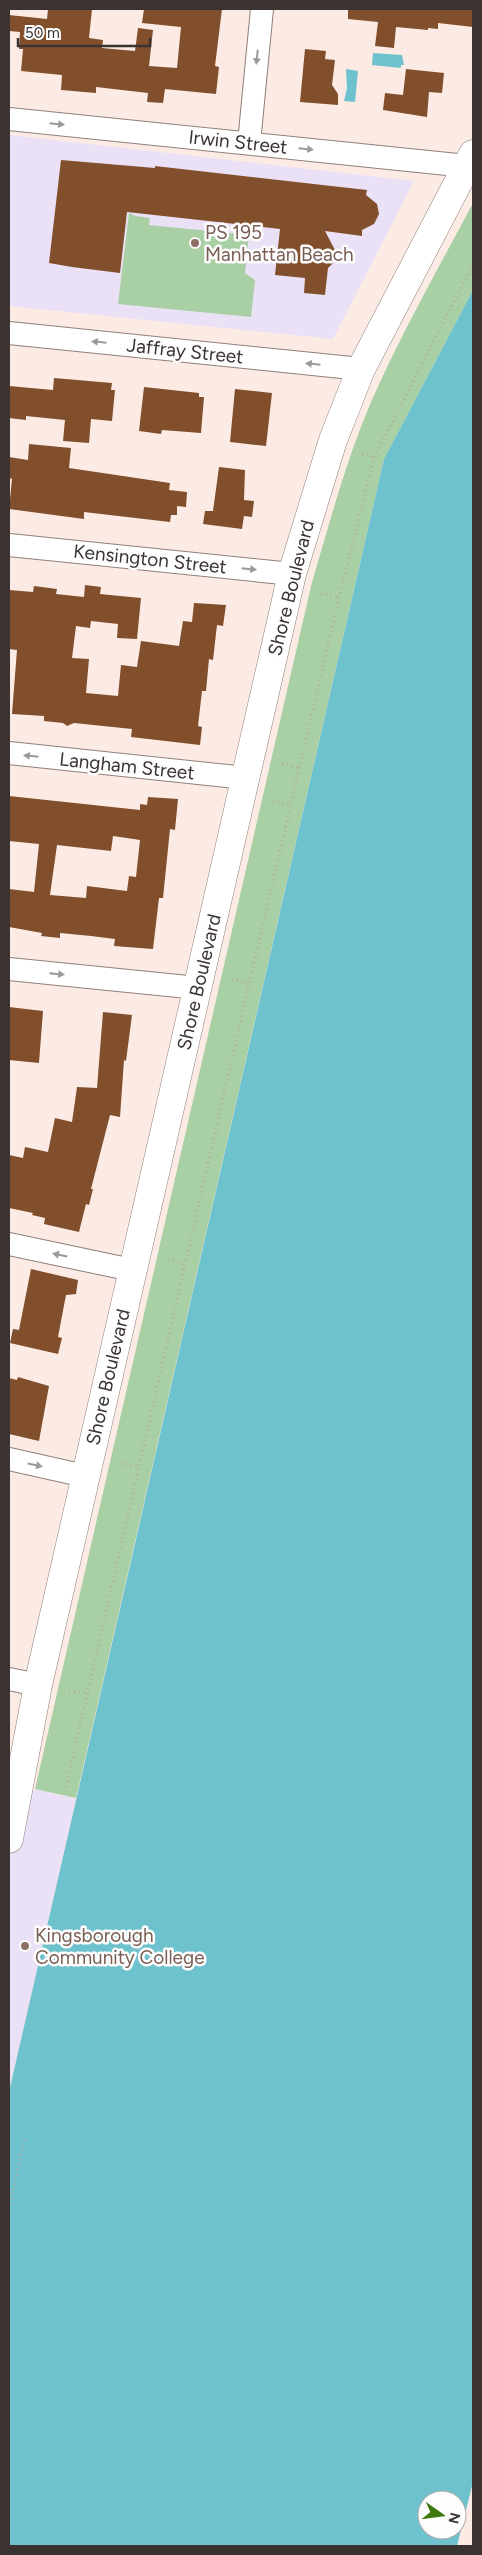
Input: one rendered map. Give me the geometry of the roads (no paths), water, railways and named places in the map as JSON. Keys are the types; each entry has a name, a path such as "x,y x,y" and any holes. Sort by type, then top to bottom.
{"main road":[{"name":"Shore Boulevard","path":"9,1839 38,1685 292,574 330,450 361,369 470,160"}],"street":[{"path":"249,143 262,9"},
{"name":"Irwin Street","path":"9,119 249,143 470,160"},
{"name":"Jaffray Street","path":"9,333 361,369"},
{"name":"Kensington Street","path":"9,545 292,574"},
{"name":"Langham Street","path":"9,754 246,778"},
{"path":"9,969 198,988"},
{"path":"9,1244 132,1270"},
{"path":"9,1459 86,1476"},
{"path":"9,1679 38,1685"}],"water":[{"path":"373,53 402,55 404,65 401,65 401,68 372,65"},
{"path":"346,69 358,71 355,102 344,101 347,88"},
{"path":"473,290 473,2482 467,2506 467,2490 417,2490 417,2540 458,2540 457,2546 9,2546 9,2092 384,459"}],"place":[{"name":"PS 195 Manhattan Beach","path":"195,243"},
{"name":"Kingsborough Community College","path":"25,1946"}]}
